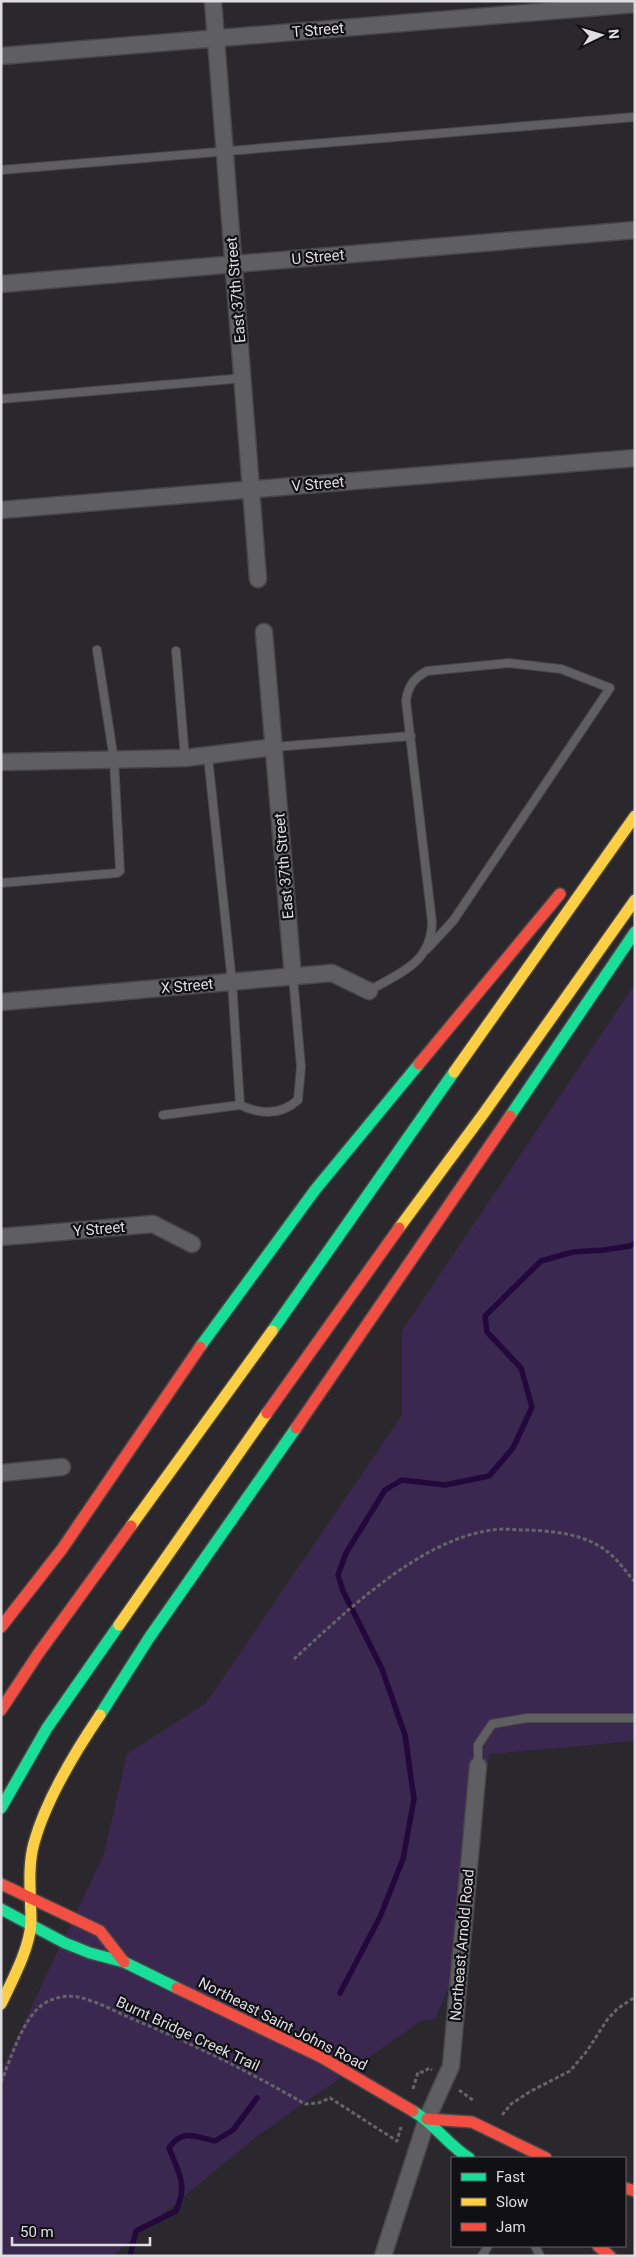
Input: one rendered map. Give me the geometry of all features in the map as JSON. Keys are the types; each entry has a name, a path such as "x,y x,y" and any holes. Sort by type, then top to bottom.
{"main road":[{"path":"593,856 635,805"},
{"path":"1,1710 38,1654 296,1297 635,816"},
{"path":"1,1627 62,1549 211,1331 315,1190 568,885"},
{"path":"1,1808 47,1728 92,1663 344,1303 484,1113 635,900"},
{"path":"1,2004 23,1955 31,1924 29,1897 34,1844 42,1820 64,1776 104,1706 149,1638 369,1324 635,932"},
{"name":"Northeast Saint Johns Road","path":"1,1884 100,1931 124,1962"},
{"name":"Northeast Saint Johns Road","path":"1,1909 65,1943 90,1953 124,1962 321,2057 427,2119 456,2150 468,2157"},
{"path":"427,2119 472,2122 544,2157"},
{"path":"599,2247 610,2256"}],"street":[{"name":"East 37th Street","path":"212,1 244,378 250,490 258,579"},
{"name":"T Street","path":"1,56 635,4"},
{"name":"U Street","path":"1,284 635,230"},
{"name":"V Street","path":"1,510 635,458"},
{"name":"East 37th Street","path":"264,632 293,977"},
{"path":"1,762 208,757 274,747"},
{"name":"X Street","path":"1,1002 332,973 369,991"},
{"name":"Y Street","path":"1,1237 153,1224 192,1244"},
{"path":"1,1473 62,1468"},
{"name":"Northeast Arnold Road","path":"383,2256 427,2119 451,2066 478,1766"}],"lane":[{"path":"1,170 635,117"},
{"path":"1,399 244,378"},
{"path":"1,883 117,874 120,871 114,760 97,650"},
{"path":"176,651 185,758"},
{"path":"369,991 419,960 453,921 610,688 562,669 510,663 427,671 418,675 408,691 406,701 432,922 432,936 427,949"},
{"path":"274,747 411,736"},
{"path":"163,1115 240,1105 232,982 208,757"},
{"name":"East 37th Street","path":"240,1105 254,1112 287,1110 298,1100 301,1067 293,977"},
{"path":"478,1766 478,1745 492,1724 527,1718 635,1718"}],"path":[{"path":"294,1659 359,1601 402,1568 449,1542 492,1530 543,1530 578,1536 608,1553 635,1582"},
{"name":"Burnt Bridge Creek Trail","path":"1,2082 28,2020 36,2010 52,1999 69,1996 78,1997 195,2046 305,2104 318,2103 330,2098 397,2141"},
{"path":"493,2111 501,2115 511,2104 531,2090 570,2071 607,2020 617,2009 635,1996"},
{"path":"418,2072 424,2072 429,2068 478,2103"}],"shaded area":[{"path":"635,984 635,1741 489,1754 468,1944 435,2019 422,2020 256,2137 112,2256 1,2256 1,2071 104,1854 127,1754 206,1703 402,1415 402,1331"}],"waterway":[{"path":"340,1993 380,1917 403,1859 414,1799 405,1735 382,1669 343,1591 338,1575 346,1553 385,1490 402,1480 445,1485 489,1476 513,1448 532,1407 521,1368 487,1332 485,1316 541,1261 573,1252 603,1250 630,1246 635,1243"},
{"path":"130,2256 136,2231 176,2211 180,2202 181,2179 169,2148 174,2142 184,2136 195,2136 215,2141 233,2130 257,2098"}],"traffic: fast":[{"path":"510,1116 635,932"},
{"path":"200,1347 315,1190 419,1064"},
{"path":"272,1331 454,1072"},
{"path":"100,1715 149,1638 296,1428"},
{"path":"1,1808 47,1728 119,1625"},
{"path":"1,1909 65,1943 90,1953 124,1962 177,1988"},
{"path":"413,2111 467,2157"}],"traffic: slow":[{"path":"454,1072 635,816"},
{"path":"399,1228 484,1113 635,900"},
{"path":"131,1526 272,1331"},
{"path":"119,1625 267,1413"},
{"path":"1,2004 20,1964 30,1932 31,1862 39,1826 62,1776 100,1715"}],"traffic: jam":[{"path":"419,1064 560,894"},
{"path":"296,1428 510,1116"},
{"path":"267,1413 399,1228"},
{"path":"1,1627 62,1549 200,1347"},
{"path":"1,1710 38,1654 131,1526"},
{"path":"1,1884 100,1931 124,1962"},
{"path":"177,1988 321,2057 413,2111"},
{"path":"427,2119 472,2122 544,2157"},
{"path":"626,2188 635,2191"},
{"path":"599,2247 610,2256"}]}
